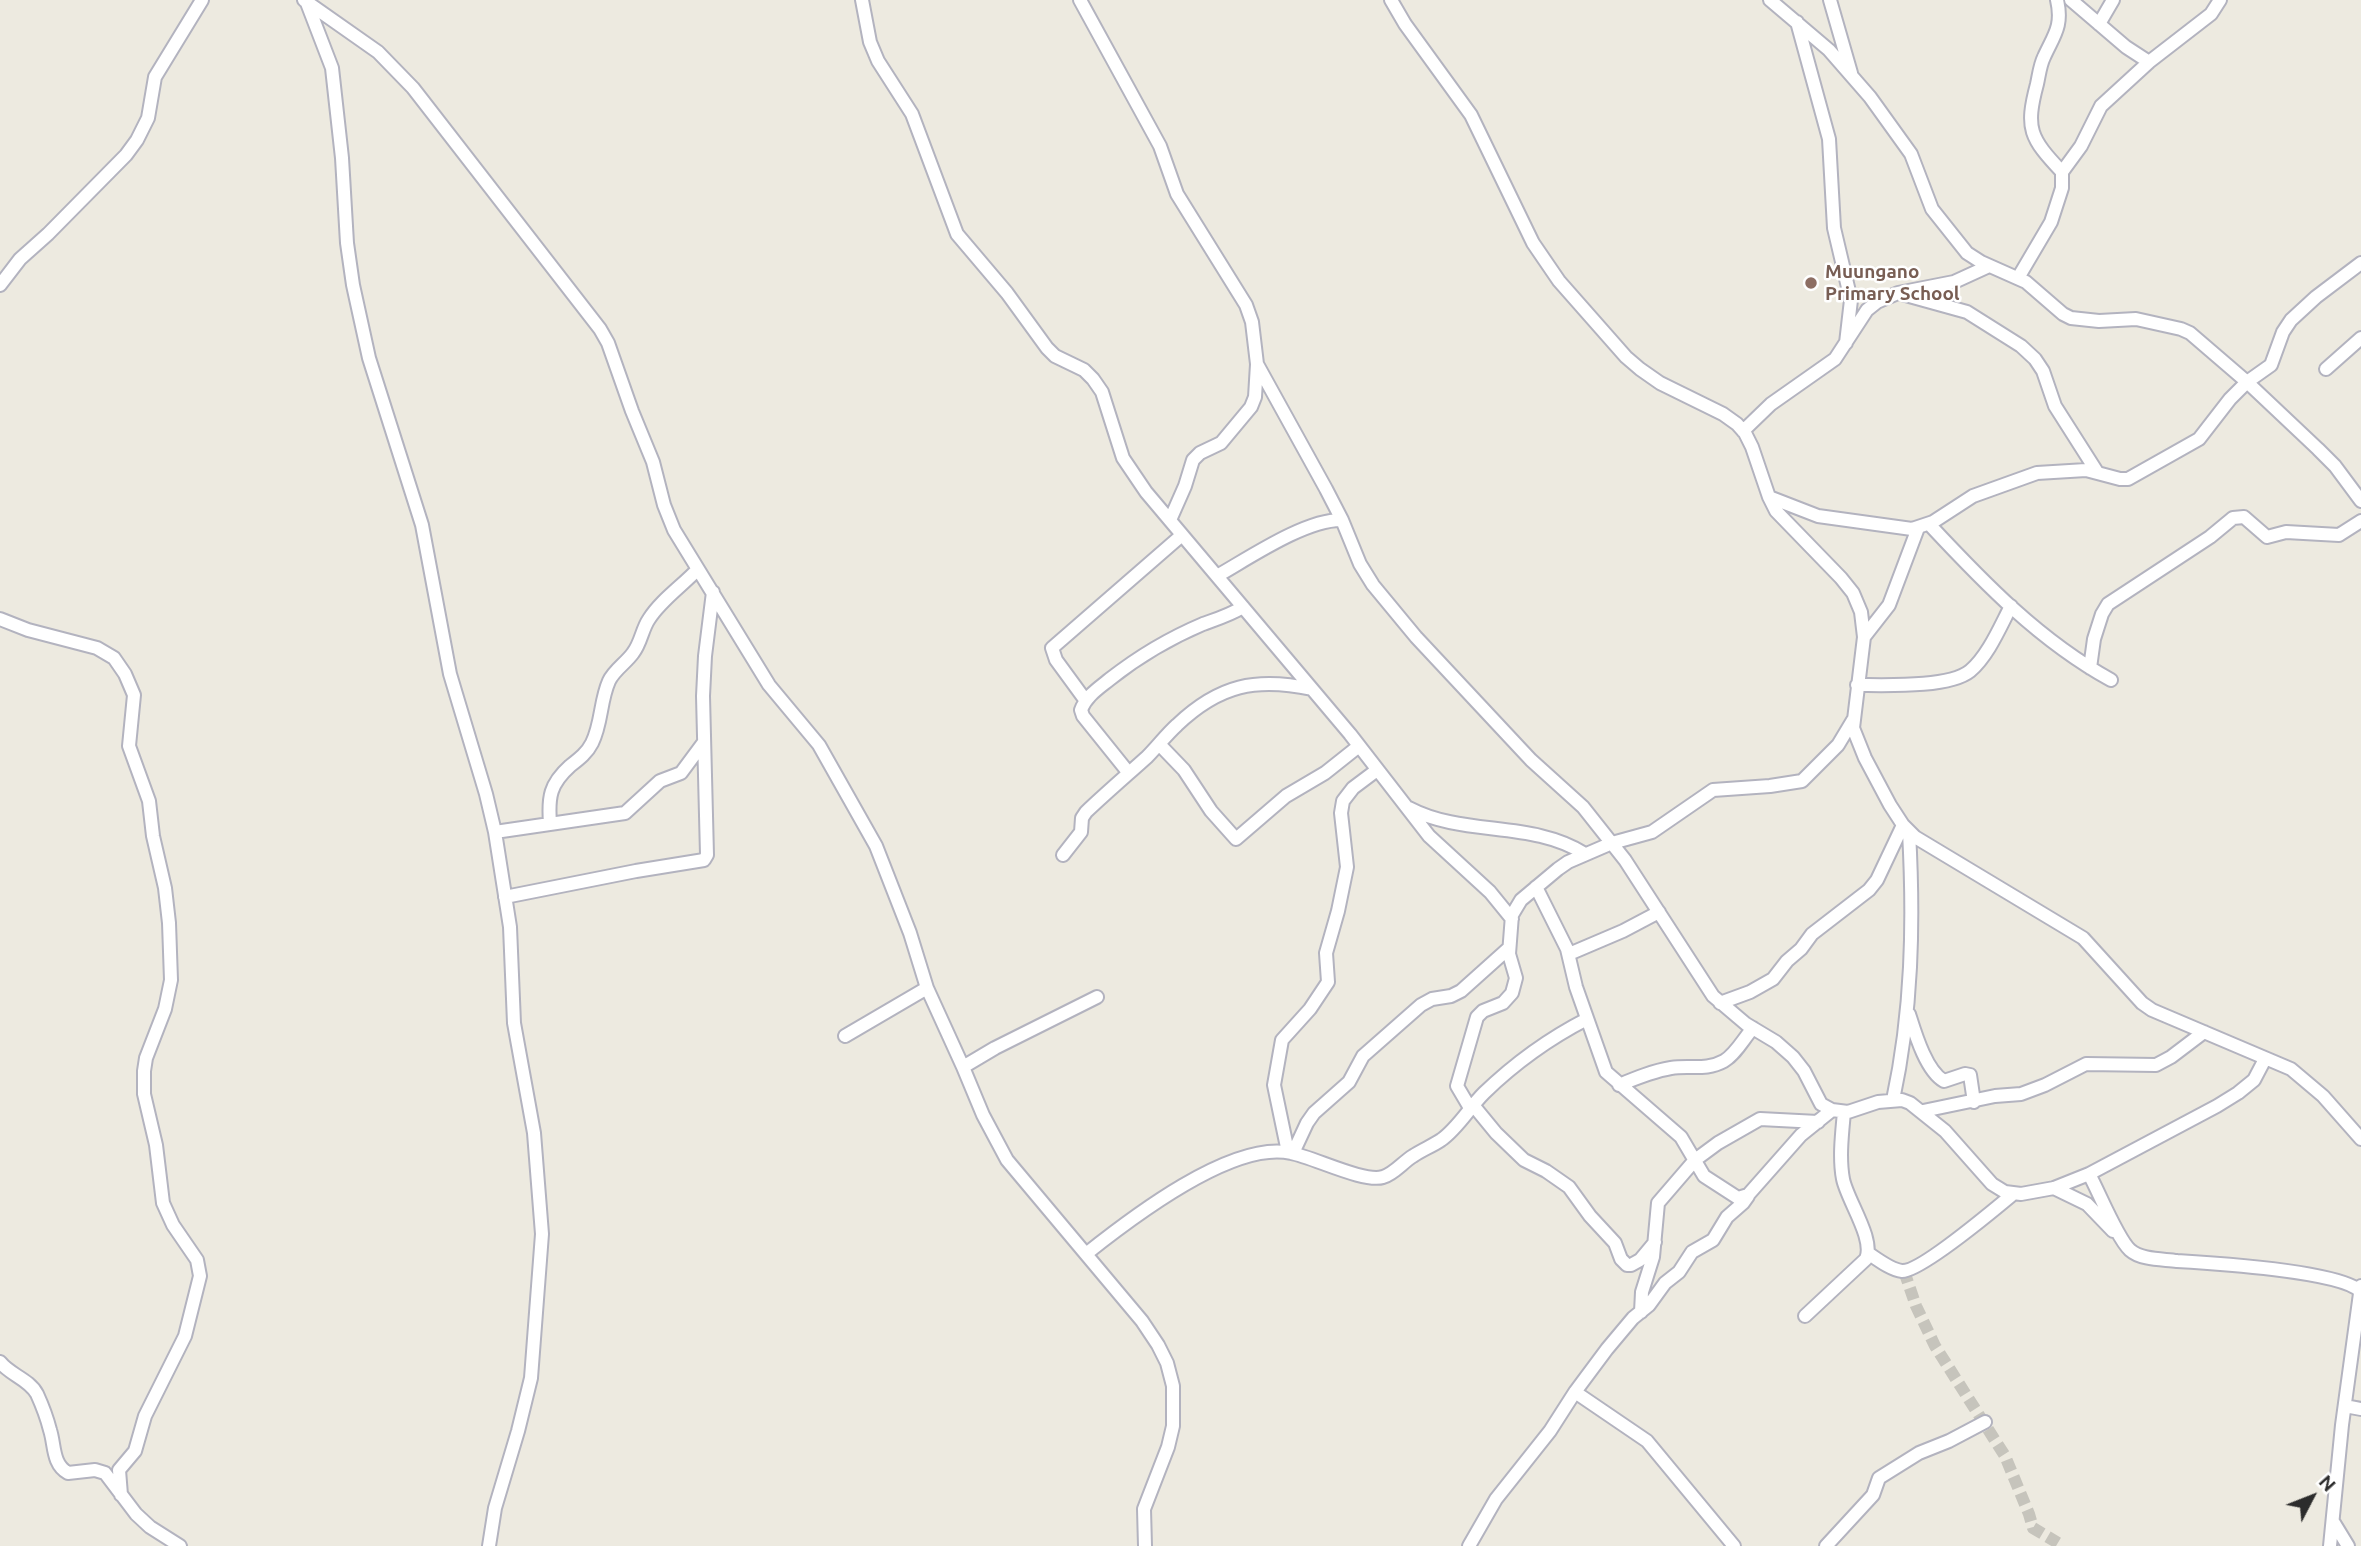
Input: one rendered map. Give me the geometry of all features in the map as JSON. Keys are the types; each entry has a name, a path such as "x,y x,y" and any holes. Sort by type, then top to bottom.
{"street":[{"path":"0,285 20,259 126,155 137,140 148,118 155,77 202,0"},
{"path":"862,0 870,42 878,61 912,114 957,234 1007,293 1047,348 1055,356 1084,370 1093,379 1102,392 1123,458 1132,474 1359,746 1442,850 1490,892 1512,919"},
{"path":"1080,0 1160,146 1177,194 1245,305 1252,322 1257,364 1255,397 1251,407 1221,443 1200,453 1193,460 1170,520"},
{"path":"1391,0 1405,24 1471,115 1533,243 1559,281 1626,357 1640,369 1660,383 1723,414 1743,431 1752,447 1776,512 1853,593 1861,612 1864,637 1853,720 1865,758 1906,829 1912,893 1908,1010 1893,1100"},
{"path":"1770,0 1829,50 1904,143 1916,165 1932,209 1962,248 1989,267 2018,278 2034,288 2063,314 2075,319 2131,319 2181,329 2196,338 2247,382 2334,466 2361,501"},
{"path":"1830,0 1852,76"},
{"path":"2057,0 2059,26 2043,58 2029,113 2032,132 2063,172"},
{"path":"2071,0 2126,47 2149,62"},
{"path":"2099,24 2113,0"},
{"path":"2018,278 2051,222 2062,188 2063,172 2081,146 2101,106 2149,62 2211,14 2220,0"},
{"path":"306,2 378,52 414,89 600,329 608,343 653,462 664,505 674,530 769,685 819,745 876,846 910,933 926,988 964,1067 990,1131 1007,1160 1151,1333 1163,1354 1170,1373 1173,1426 1168,1447 1144,1509 1146,1546"},
{"path":"306,2 332,68 353,285 369,358 422,526 450,674 495,832 510,927 514,1023 534,1133 542,1234 529,1393 495,1508 489,1546"},
{"path":"1797,21 1829,139 1834,228 1851,300 1846,343"},
{"path":"1769,497 1818,516 1889,527 1924,526 1973,496 2037,473 2086,470 2120,479 2128,478 2194,443 2230,399 2247,382 2271,365 2283,332 2291,320 2316,297 2361,264"},
{"path":"1743,431 1771,404 1835,359 1867,310 1877,302 1898,293 1954,282 1989,267"},
{"path":"1898,293 1967,312 2028,353 2038,362 2051,399 2097,472"},
{"path":"2326,369 2361,338"},
{"path":"1257,364 1342,520 1360,565 1390,607 1531,760 1583,807 1612,843 1707,988 1720,1003 1793,1057 1804,1071 1820,1102 1838,1111"},
{"path":"2090,668 2094,639 2108,604 2210,537 2233,518 2244,517 2267,537 2286,532 2339,535 2361,521"},
{"path":"1217,576 1308,528 1342,520"},
{"path":"1924,526 2043,636 2111,680"},
{"path":"1864,637 1889,605 1924,526"},
{"path":"1086,701 1056,660 1052,648 1182,535"},
{"path":"550,823 551,789 569,768 584,756 592,744 598,730 604,692 611,677 636,649 648,621 658,608 698,569"},
{"path":"505,897 704,860 707,855 705,656 713,591"},
{"path":"1857,685 1922,684 1967,673 1990,644 2011,606"},
{"path":"1128,772 1082,714 1081,710 1086,701 1140,657 1243,607"},
{"path":"0,619 28,630 97,648 114,658 125,674 134,695 129,746 149,801 153,836 165,888 171,980 162,1018 146,1058 144,1094 156,1145 163,1203 173,1225 197,1260 200,1276 185,1336 145,1416 135,1451 119,1471 121,1495"},
{"path":"1063,855 1081,832 1086,811 1178,723 1213,699 1239,686 1274,683 1312,690"},
{"path":"1656,1241 1640,1259 1627,1265 1621,1259 1615,1243 1590,1216 1569,1187 1524,1160 1496,1133 1457,1086 1477,1017 1481,1012 1509,998 1515,986 1516,978 1509,948 1512,919 1521,900 1568,862 1612,843 1652,832 1713,790 1802,781 1838,745 1853,720"},
{"path":"495,832 625,813 660,781 681,773 704,742"},
{"path":"1159,744 1184,770 1211,811 1236,839 1286,796 1325,773 1359,746"},
{"path":"1291,1152 1275,1085 1282,1041 1310,1009 1328,982 1326,953 1347,867 1341,813 1343,801 1353,788 1377,771"},
{"path":"1403,804 1437,820 1547,836 1564,841 1585,854"},
{"path":"1720,1003 1773,979 1812,934 1869,890 1906,829"},
{"path":"1906,829 2083,938 2152,1010 2282,1064 2334,1107 2361,1139"},
{"path":"1536,887 1569,954 1576,987 1605,1072 1681,1137 1704,1176 1738,1198 1748,1195"},
{"path":"1569,954 1623,931 1658,912"},
{"path":"1291,1152 1314,1113 1349,1082 1363,1056 1422,1005 1464,989 1509,948"},
{"path":"845,1036 926,988"},
{"path":"964,1067 995,1048 1097,997"},
{"path":"1908,1010 1920,1045 1937,1076 1944,1081 1970,1075 1974,1102"},
{"path":"1086,1254 1143,1211 1182,1186 1243,1157 1270,1151 1291,1152 1344,1170 1380,1178 1388,1175 1440,1140 1487,1091 1549,1040 1587,1018"},
{"path":"1619,1086 1657,1071 1673,1068 1701,1069 1717,1064 1731,1056 1753,1028"},
{"path":"1923,1111 1995,1096 2021,1094 2086,1064 2156,1065 2204,1032"},
{"path":"1469,1546 1496,1499 1550,1431 1607,1349 1649,1305 1665,1283 1681,1270 1692,1252 1713,1240 1727,1217 1744,1203 1801,1135 1818,1122 1838,1111 1902,1100 1923,1111 1945,1131 1992,1184 2013,1194 2054,1188 2090,1174 2238,1093 2254,1080 2265,1059"},
{"path":"1805,1316 1866,1259 1868,1253 1862,1226 1843,1180 1842,1137 1838,1111"},
{"path":"1641,1312 1642,1292 1656,1241 1660,1199 1695,1160 1718,1143 1760,1119 1818,1122"},
{"path":"2090,1174 2123,1241"},
{"path":"2054,1188 2087,1204 2133,1252 2159,1259 2320,1277 2361,1288 2330,1546"},
{"path":"1868,1253 1899,1271 1911,1269 1965,1232 2013,1194"},
{"path":"0,1362 32,1386 37,1393 61,1469 68,1474 95,1470 107,1475 150,1527 180,1546"},
{"path":"1575,1392 1647,1441 1734,1546"},
{"path":"2345,1406 2361,1409"},
{"path":"1826,1546 1873,1495 1879,1478 1919,1453 1950,1441 1985,1422"},
{"path":"2334,1523 2348,1546"}],"tunnel":[{"path":"1904,1271 1916,1306 1935,1346 2005,1456 2033,1528 2063,1546"}],"place":[{"name":"Muungano Primary School","path":"1811,283"}]}
